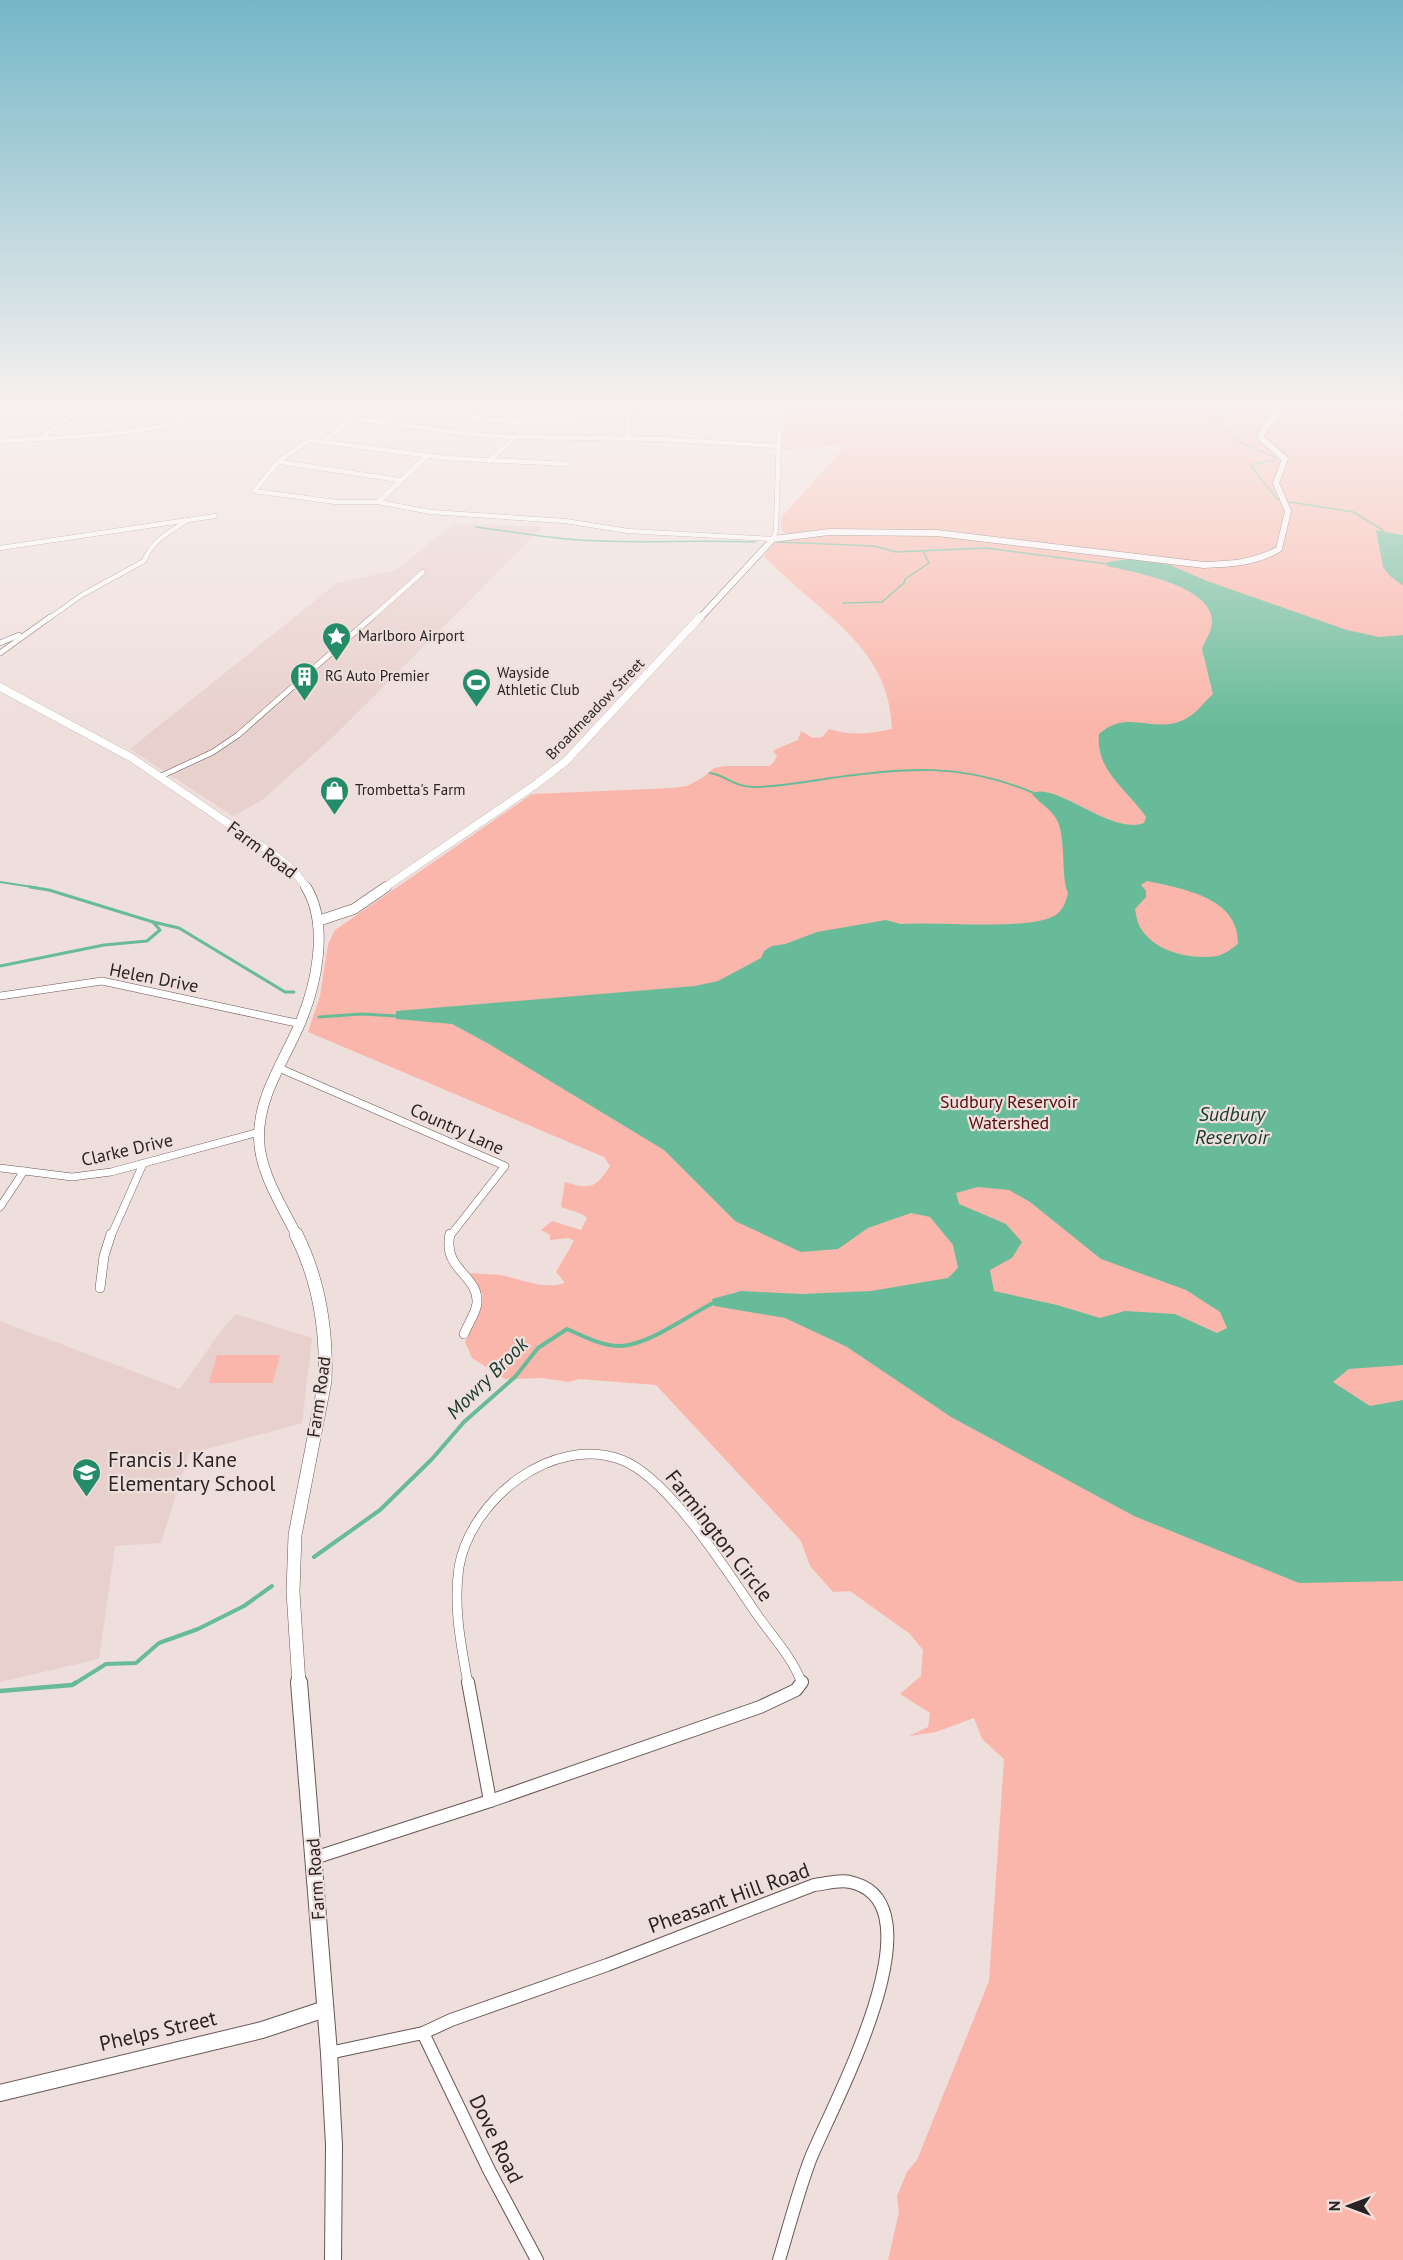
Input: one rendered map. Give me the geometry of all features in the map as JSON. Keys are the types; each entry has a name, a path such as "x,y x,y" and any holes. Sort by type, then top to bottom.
{"street":[{"path":"456,514 566,521 628,531 773,538 816,532 930,533 1190,564 1232,565 1255,560 1279,549 1287,514"},
{"path":"773,538 776,530 776,514"},
{"path":"2,548 215,516"},
{"path":"0,653 100,583 144,561 152,545 188,520"},
{"name":"Broadmeadow Street","path":"318,921 336,916 361,904 561,765 635,689 773,538"},
{"path":"159,777 213,752 239,734 423,572"},
{"path":"0,643 32,630"},
{"name":"Farm Road","path":"0,687 91,735 159,777 293,870 308,889 318,921 319,935 311,988 301,1024 261,1109 259,1142 268,1175 299,1240 312,1276 325,1336 325,1381 300,1508 294,1563 296,1651 329,2053 334,2145 333,2260"},
{"name":"Helen Drive","path":"0,996 102,981 301,1024"},
{"name":"Country Lane","path":"279,1068 505,1166 451,1232 446,1244 449,1257 476,1293 477,1302 464,1334"},
{"name":"Clarke Drive","path":"0,1168 72,1177 111,1172 259,1132"},
{"path":"100,1288 100,1269 124,1205 143,1164"},
{"path":"0,1207 24,1171"},
{"name":"Farmington Circle","path":"314,1858 490,1801 760,1707 796,1690 803,1683 793,1665 688,1521 656,1482 628,1462 597,1456 574,1455 544,1463 516,1480 484,1513 465,1544 458,1576 458,1614 490,1801"},
{"name":"Pheasant Hill Road","path":"329,2053 423,2033 450,2020 607,1965 814,1885 849,1881 869,1889 886,1913 888,1936 883,1981 854,2065 810,2160 779,2260"},
{"name":"Phelps Street","path":"0,2093 117,2063 262,2030 325,2009"},
{"name":"Dove Road","path":"423,2033 489,2170 537,2260"}],"shaded area":[{"path":"454,523 543,527 333,737 261,801 233,816 130,749 337,583 396,570"},
{"name":"Francis J. Kane Elementary School","path":"236,1314 312,1338 302,1423 189,1454 161,1543 115,1546 99,1659 0,1682 0,1321 180,1389 221,1331"}],"green space":[{"name":"Sudbury Reservoir Watershed","path":"784,514 1403,514 1403,2260 888,2260 899,2212 897,2196 907,2172 917,2160 989,1981 1004,1759 982,1739 974,1718 936,1732 909,1736 928,1727 930,1713 900,1694 921,1676 923,1650 910,1634 850,1591 833,1592 810,1566 801,1541 656,1385 579,1379 569,1382 542,1378 505,1379 472,1358 465,1342 479,1313 483,1295 468,1279 471,1273 500,1275 540,1285 565,1283 556,1272 574,1241 569,1238 550,1240 550,1235 541,1230 552,1221 581,1230 587,1218 561,1207 565,1182 581,1186 596,1183 610,1166 604,1157 308,1032 320,996 328,944 335,930 532,794 687,786 714,768 769,766 777,755 773,752 798,740 801,731 813,738 822,737 829,729 860,734 892,729 888,699 878,674 864,652 847,632 764,556 777,540 786,534 781,530 781,518"},
{"path":"217,1355 280,1355 273,1383 209,1383"}],"water":[{"path":"1376,530 1403,535 1403,586 1383,567"},
{"name":"Sudbury Reservoir","path":"1130,559 1170,565 1207,581 1347,630 1379,637 1403,635 1403,1365 1349,1369 1333,1382 1370,1406 1403,1400 1403,1581 1299,1583 1134,1516 951,1417 847,1347 785,1318 714,1306 712,1299 741,1291 801,1294 871,1291 948,1278 958,1268 953,1245 930,1217 911,1213 868,1228 838,1249 801,1252 735,1221 664,1150 489,1044 452,1024 396,1019 396,1011 695,986 718,981 761,958 764,951 772,946 785,944 817,932 886,920 901,924 1003,924 1041,921 1054,916 1063,906 1068,893 1060,830 1053,814 1032,794 1041,791 1053,794 1116,822 1131,825 1144,823 1146,817 1107,769 1099,747 1099,734 1120,723 1160,725 1181,721 1195,712 1213,694 1202,649 1212,623 1209,610 1201,599 1170,583 1107,566 1108,562","holes":["1147,881 1192,892 1219,906 1229,915 1236,928 1238,944 1217,956 1196,957 1174,952 1154,943 1140,927 1135,909 1146,897 1146,891 1141,885","978,1187 1009,1190 1030,1202 1101,1259 1186,1290 1220,1312 1227,1328 1217,1333 1175,1314 1125,1311 1100,1318 1057,1305 994,1291 990,1270 1012,1258 1022,1242 1006,1224 959,1204 956,1193"]}],"waterway":[{"path":"1357,514 1383,530"},
{"path":"476,527 591,541 755,542"},
{"path":"777,542 874,546 896,552 986,548 1108,564"},
{"path":"843,603 882,602 904,583 905,579 929,563 923,551"},
{"path":"710,773 741,785 753,787 885,772 934,770 982,776 1034,793"},
{"path":"0,882 39,888"},
{"path":"30,887 49,890 153,922"},
{"path":"0,966 104,945 147,941 160,930 153,922"},
{"path":"153,922 179,928 285,992 294,992"},
{"path":"319,1017 362,1014 397,1016"},
{"name":"Mowry Brook","path":"314,1557 380,1510 432,1459 464,1422 515,1377 538,1348 567,1329 593,1340 620,1346 643,1341 713,1303"},
{"name":"Mowry Brook","path":"74,1684 106,1664 136,1663 159,1643 198,1629 244,1606 272,1586"},
{"name":"Mowry Brook","path":"0,1691 72,1685 77,1682"}],"place":[{"name":"Marlboro Airport","path":"337,662"},
{"name":"RG Auto Premier","path":"304,702"},
{"name":"Wayside Athletic Club","path":"476,708"},
{"name":"Trombetta's Farm","path":"334,816"},
{"name":"Francis J. Kane Elementary School","path":"87,1498"}]}
